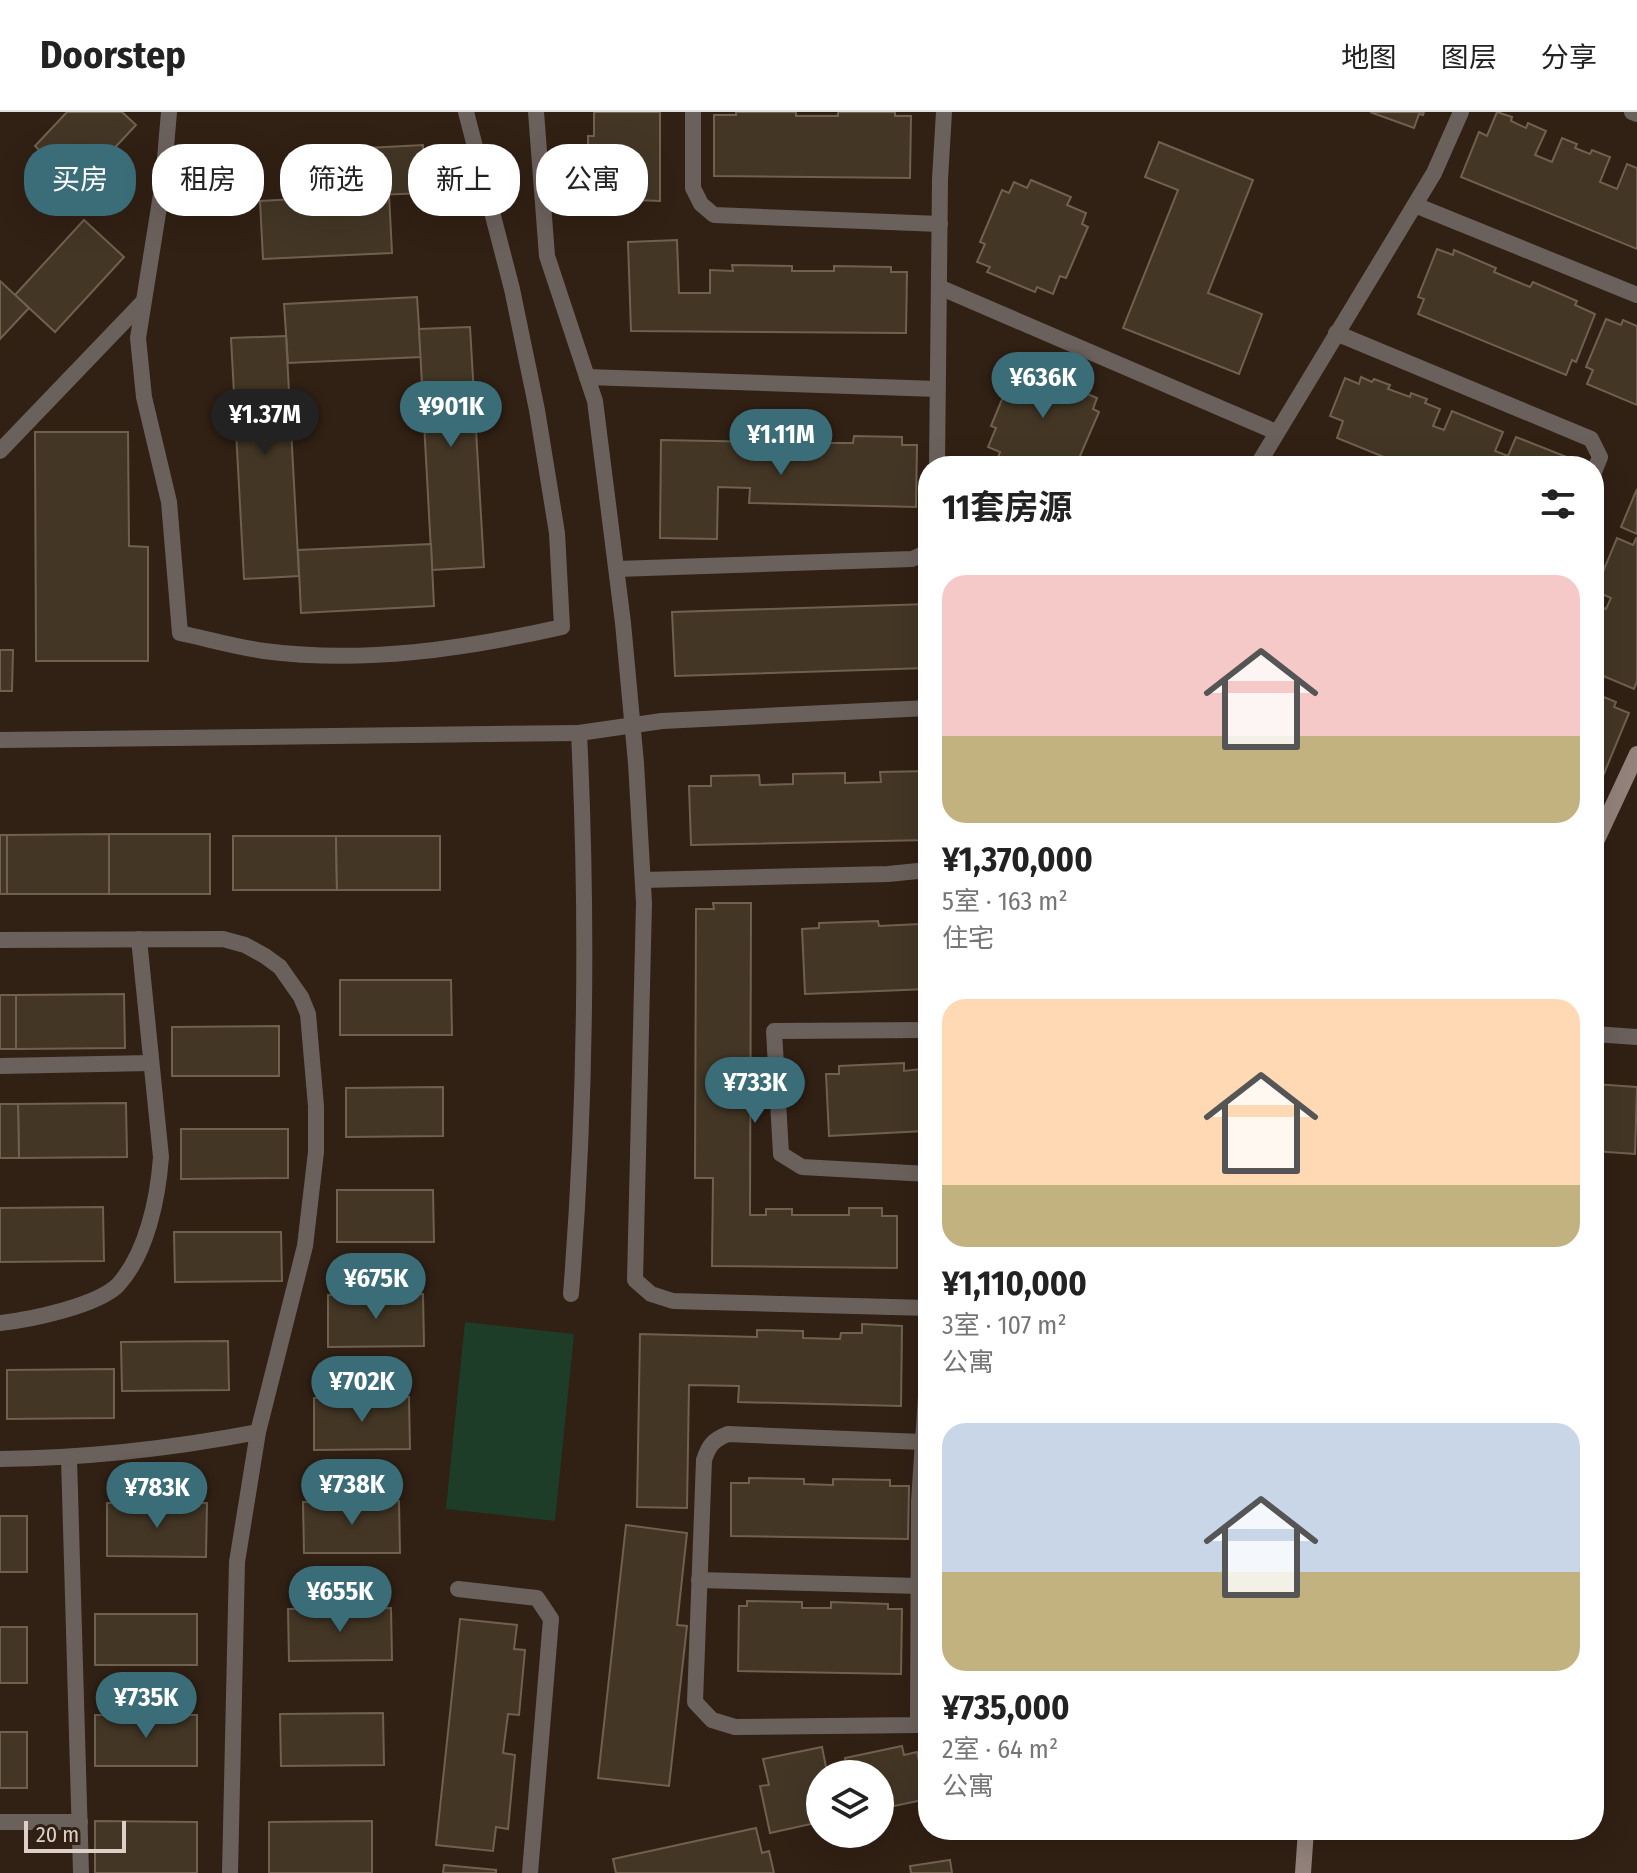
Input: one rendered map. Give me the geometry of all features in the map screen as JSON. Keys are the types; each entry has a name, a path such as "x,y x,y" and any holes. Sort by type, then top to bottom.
{"street":[{"path":"169,112 163,182 138,338 144,397 169,502 180,633 262,651 319,655 432,651 498,642 562,627 557,533 537,410 508,273 466,112"},
{"path":"536,112 547,256 595,401 633,724 643,880 635,1280 651,1294 673,1301 918,1308"},
{"path":"693,112 693,188 701,204 714,215 940,224"},
{"path":"937,456 944,112"},
{"path":"1263,456 1434,173 1461,112"},
{"path":"1415,205 1637,295"},
{"path":"939,287 1276,432"},
{"path":"0,451 142,303"},
{"path":"1336,333 1591,439 1600,456"},
{"path":"587,377 937,389"},
{"path":"617,569 918,556"},
{"path":"0,740 579,733 633,724 918,709"},
{"path":"571,1294 580,1185 586,968 579,733"},
{"path":"1604,825 1637,754"},
{"path":"643,880 918,871"},
{"path":"0,1323 48,1316 117,1286 145,1235 159,1185 160,1128 139,939"},
{"path":"0,940 223,939 245,945 280,967 301,997 308,1014 316,1106 312,1199 295,1291 258,1432 237,1562 230,1873"},
{"path":"918,1030 774,1031 781,1154 802,1167 918,1173"},
{"path":"1604,1035 1637,1037"},
{"path":"0,1066 151,1063"},
{"path":"0,1459 133,1453 258,1432"},
{"path":"918,1442 728,1434 714,1439 704,1460 695,1702 712,1720 735,1727 918,1725"},
{"path":"69,1458 81,1873"},
{"path":"699,1580 918,1586"},
{"path":"458,1589 537,1598 551,1619 530,1873"},
{"path":"0,1822 80,1822"},
{"path":"1303,1873 1305,1840"}],"green space":[{"path":"465,1322 574,1334 555,1521 446,1509"}],"building":[{"path":"67,112 122,112 136,125 118,144 37,144"},
{"path":"594,112 660,112 660,201 648,201 648,144 588,144 588,136 594,136"},
{"path":"736,112 838,116 838,112 895,112 895,116 911,116 910,178 714,176 714,115 736,115"},
{"path":"1370,112 1424,112 1423,115 1419,114 1414,128"},
{"path":"1497,112 1512,117 1511,121 1526,128 1528,123 1546,131 1535,155 1552,162 1562,138 1590,154 1592,150 1610,157 1600,182 1617,189 1627,164 1637,168 1637,249 1461,177 1479,132 1487,136"},
{"path":"1159,142 1253,180 1208,293 1262,314 1239,374 1123,328 1178,190 1145,177"},
{"path":"408,146 408,194 392,194 392,147"},
{"path":"1031,180 1071,197 1067,205 1086,213 1082,224 1088,227 1066,278 1060,276 1053,294 1037,287 1035,292 987,272 990,267 977,262 985,244 980,242 1002,190 1009,193 1014,182 1027,188"},
{"path":"280,200 280,216 390,216 392,253 263,259 261,216 264,216 264,201"},
{"path":"84,220 124,257 55,332 15,295"},
{"path":"677,240 679,293 710,293 710,270 733,271 732,265 792,266 792,271 834,271 834,266 891,267 891,272 907,272 906,333 631,331 628,242"},
{"path":"1437,249 1453,255 1454,250 1530,287 1533,282 1577,301 1575,305 1595,314 1576,362 1572,360 1566,375 1418,314 1424,299 1418,297"},
{"path":"0,281 29,308 0,339"},
{"path":"417,297 421,357 288,363 284,304"},
{"path":"1606,319 1621,325 1623,320 1637,326 1637,405 1587,384 1593,370 1586,367"},
{"path":"470,327 484,567 432,570 419,329"},
{"path":"286,336 299,576 244,579 231,338"},
{"path":"1041,365 1081,382 1078,390 1097,398 1093,409 1099,412 1080,456 999,456 1000,452 988,447 996,428 991,426 1012,375 1019,378 1024,367 1038,373"},
{"path":"1361,377 1372,382 1374,379 1390,385 1388,389 1427,399 1425,403 1440,409 1433,426 1444,430 1452,411 1503,432 1495,451 1508,456 1381,456 1337,438 1343,421 1330,416 1345,378 1359,384"},
{"path":"35,432 128,432 129,546 148,547 148,661 36,661"},
{"path":"767,434 819,435 818,443 853,443 854,436 902,437 902,445 917,445 916,507 749,503 750,488 718,487 717,539 660,538 661,440 767,442"},
{"path":"1516,437 1564,456 1508,456"},
{"path":"1637,489 1637,534 1621,527"},
{"path":"1637,537 1637,681 1634,689 1604,676 1604,608 1611,598 1604,595 1604,569 1617,538 1633,545"},
{"path":"431,544 434,606 301,613 298,550"},
{"path":"918,604 918,668 675,676 672,612"},
{"path":"0,650 13,650 12,691 0,691"},
{"path":"1604,697 1616,702 1614,707 1629,713 1604,774"},
{"path":"918,771 918,840 691,845 689,786 711,786 711,776 759,775 760,785 793,784 793,774 845,773 845,783 881,782 880,772"},
{"path":"109,834 210,834 210,894 109,894"},
{"path":"109,834 109,894 7,894 7,835"},
{"path":"0,835 7,835 7,894 0,894"},
{"path":"233,836 336,836 337,890 233,890"},
{"path":"336,836 440,836 440,890 337,890"},
{"path":"713,903 751,903 750,1215 766,1215 766,1209 792,1209 792,1215 849,1215 849,1208 882,1208 882,1216 897,1216 897,1268 712,1266 713,1178 695,1178 696,909 714,909"},
{"path":"878,921 879,926 918,924 918,989 805,994 802,929 819,928 819,923"},
{"path":"340,980 451,980 452,1035 340,1035"},
{"path":"124,994 125,1048 16,1049 16,995"},
{"path":"0,995 16,995 16,1049 0,1049"},
{"path":"279,1026 279,1076 172,1076 172,1027"},
{"path":"904,1063 904,1071 918,1069 918,1131 829,1136 826,1074 839,1074 839,1066"},
{"path":"1604,1085 1637,1087 1635,1154 1604,1152"},
{"path":"443,1087 443,1136 346,1137 346,1088"},
{"path":"126,1103 127,1157 19,1158 18,1104"},
{"path":"0,1104 18,1104 19,1158 0,1158"},
{"path":"181,1129 288,1129 288,1178 181,1179"},
{"path":"337,1190 433,1190 434,1242 337,1242"},
{"path":"103,1207 104,1261 0,1262 0,1208"},
{"path":"174,1232 281,1232 282,1281 175,1282"},
{"path":"423,1294 424,1346 328,1347 328,1295"},
{"path":"862,1324 902,1326 901,1406 738,1402 739,1386 689,1385 687,1508 637,1507 640,1334 757,1337 757,1330 803,1331 803,1338 840,1339 841,1333 862,1333"},
{"path":"228,1341 229,1390 122,1391 121,1342"},
{"path":"114,1369 114,1418 7,1419 7,1370"},
{"path":"409,1397 410,1449 314,1450 314,1398"},
{"path":"749,1478 804,1479 804,1484 833,1485 833,1479 890,1480 890,1486 909,1486 908,1539 731,1536 731,1483 749,1483"},
{"path":"399,1501 400,1553 304,1553 303,1502"},
{"path":"107,1503 207,1503 206,1557 107,1556"},
{"path":"0,1516 27,1516 27,1572 0,1572"},
{"path":"626,1525 687,1533 677,1625 687,1626 669,1786 598,1778"},
{"path":"747,1601 802,1602 802,1608 831,1608 831,1602 888,1604 888,1609 902,1609 901,1674 738,1671 739,1606 747,1606"},
{"path":"391,1608 392,1660 289,1661 288,1609"},
{"path":"95,1614 197,1614 197,1665 95,1665"},
{"path":"460,1619 517,1625 514,1649 525,1650 519,1715 508,1714 503,1753 515,1755 508,1829 496,1827 493,1851 436,1845"},
{"path":"0,1627 27,1627 27,1683 0,1683"},
{"path":"383,1713 384,1765 281,1766 280,1714"},
{"path":"95,1715 197,1715 197,1766 95,1766"},
{"path":"0,1732 27,1732 27,1788 0,1788"},
{"path":"902,1746 904,1755 917,1752 918,1801 894,1806 894,1760 845,1760"},
{"path":"822,1747 825,1760 806,1760 806,1825 770,1833 760,1786 769,1785 763,1759"},
{"path":"95,1821 197,1822 197,1873 95,1873"},
{"path":"372,1821 372,1873 269,1873 269,1822"},
{"path":"756,1828 762,1853 769,1851 774,1873 616,1873 613,1859"},
{"path":"950,1860 952,1873 911,1873 910,1866"},
{"path":"444,1865 496,1870 496,1873 443,1873"}]}
